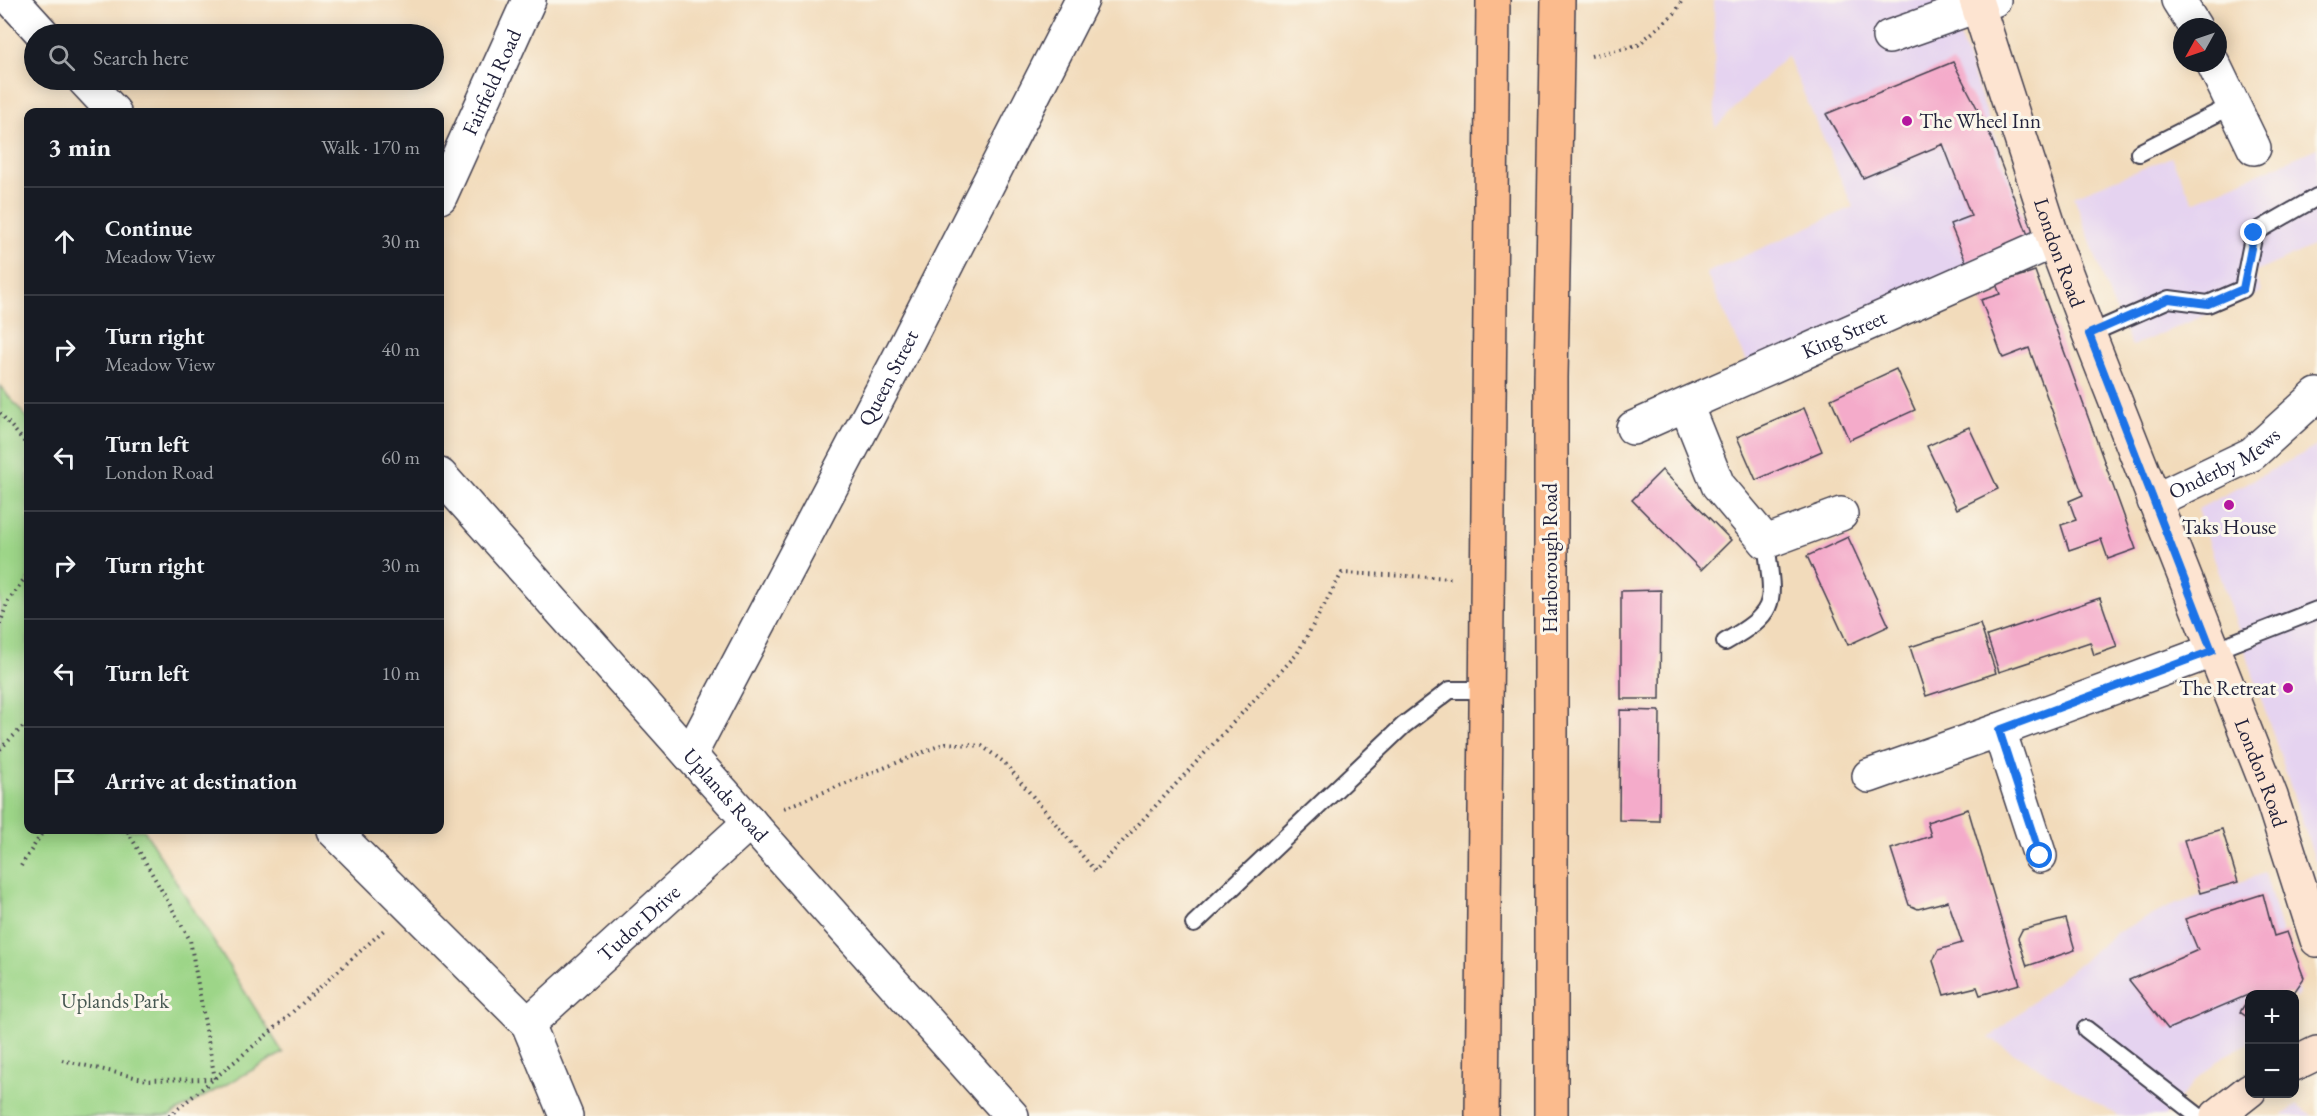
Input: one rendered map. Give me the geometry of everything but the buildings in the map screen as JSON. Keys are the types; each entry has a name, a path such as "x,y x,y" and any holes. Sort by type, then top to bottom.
{"highway":[{"path":"1482,1116 1493,0"},
{"name":"Harborough Road","path":"1551,1116 1551,378 1558,0"},
{"path":"1527,1116 1539,906 1550,891"}],"main road":[{"name":"London Road","path":"1982,1 2054,241 2212,651 2271,796 2317,940"},
{"path":"2299,1062 2317,1053"},
{"path":"2217,1116 2245,1093"}],"street":[{"path":"12,0 34,24"},
{"name":"Fairfield Road","path":"444,188 529,0"},
{"name":"Queen Street","path":"690,754 898,360 1082,0"},
{"path":"2178,0 2189,18"},
{"path":"1889,37 1982,1"},
{"path":"2218,72 2254,148"},
{"path":"93,90 110,108"},
{"name":"King Street","path":"1633,428 2054,241"},
{"name":"Onderby Mews","path":"2154,501 2252,454 2317,395"},
{"path":"1686,405 1718,485 1766,542 1841,514"},
{"name":"Uplands Road","path":"446,491 690,754 1012,1116"},
{"path":"1869,777 2212,651"},
{"path":"1999,730 2040,856"},
{"name":"Tudor Drive","path":"528,1024 750,822"},
{"path":"337,834 528,1024 566,1116"}],"lane":[{"path":"2139,153 2235,104"},
{"path":"2089,334 2169,299 2208,304 2243,289 2254,233 2317,197"},
{"path":"1725,642 1750,628 1764,616 1772,595 1766,542"},
{"path":"2212,651 2317,610"},
{"path":"1194,924 1404,725 1450,690 1486,690"},
{"path":"2086,1029 2198,1116"}],"path":[{"path":"1558,60 1638,45 1675,13 1683,0"},
{"path":"0,413 24,441"},
{"path":"750,822 946,743 982,746 1005,763 1095,871 1297,654 1342,573 1455,578"},
{"path":"0,624 8,601 24,579"},
{"path":"0,749 24,726"},
{"path":"21,866 41,834"},
{"path":"129,834 190,940 215,1078"},
{"path":"169,1116 269,1033 410,906"},
{"path":"62,1060 147,1080 215,1078"}],"shaded area":[{"path":"1714,0 1947,0 2031,240 1751,370 1706,273 1853,207 1787,55 1715,128"},
{"path":"2317,148 2317,244 2254,273 2261,292 2132,346 2111,300 2074,196 2171,157 2193,202"},
{"path":"2317,446 2317,866 2198,509"},
{"path":"2265,873 2298,990 2245,990 2245,1045 2224,1056 2192,1084 2165,1116 2119,1116 1989,1038 2116,933 2171,906"},
{"path":"2296,1105 2313,1116 2282,1116"}],"green space":[{"name":"Uplands Park","path":"0,386 24,414 24,834 146,834 283,1053 169,1116 0,1116"}],"place":[{"name":"The Wheel Inn","path":"1907,121"},
{"name":"Taks House","path":"2229,505"},
{"name":"The Retreat","path":"2288,688"}],"route":[{"path":"2040,856 1999,730 2212,651 2089,334 2169,299 2208,304 2243,289 2254,233"}]}
